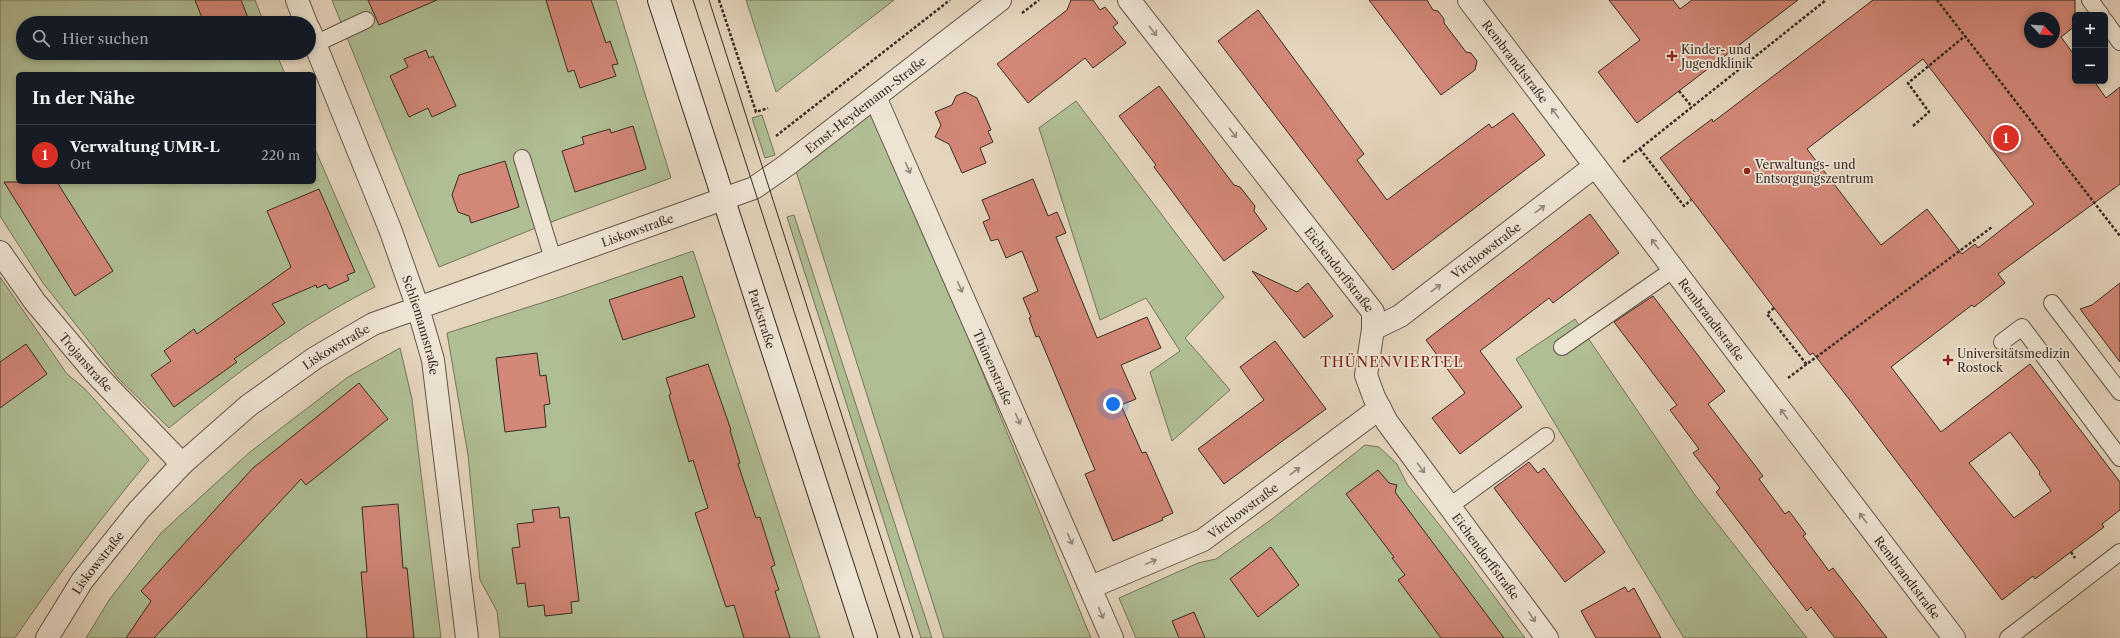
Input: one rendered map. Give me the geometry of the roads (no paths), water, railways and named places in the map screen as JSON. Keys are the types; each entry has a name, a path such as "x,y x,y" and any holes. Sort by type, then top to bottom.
{"street":[{"path":"297,0 303,16"},
{"name":"Parkstraße","path":"659,0 866,638"},
{"name":"Ernst-Heydemann-Straße","path":"723,198 754,188 788,165 1000,0"},
{"name":"Eichendorffstraße","path":"1129,0 1373,312 1373,329 1366,375 1387,422 1547,638"},
{"name":"Rembrandtstraße","path":"1469,0 1954,638"},
{"name":"Schliemannstraße","path":"316,47 390,228 418,308 433,360 467,638"},
{"name":"Thünenstraße","path":"875,97 1091,587 1112,638"},
{"name":"Virchowstraße","path":"1373,329 1400,316 1600,172"},
{"name":"Liskowstraße","path":"47,638 82,581 138,511 182,464 248,406 316,358 373,324 723,198"},
{"name":"Trojanstraße","path":"0,252 36,302 94,372 182,464"},
{"name":"Virchowstraße","path":"1091,587 1203,540 1380,408"}],"lane":[{"path":"2090,0 2098,12"},
{"path":"316,36 366,20"},
{"path":"2108,25 2120,42"},
{"path":"522,158 553,259"},
{"path":"1562,347 1674,269"},
{"path":"2052,303 2120,392"},
{"path":"2002,342 2022,327 2120,458"},
{"path":"1450,506 1546,436"},
{"path":"2008,638 2120,552"}],"tram line":[{"path":"693,0 900,638"},
{"path":"709,0 913,638"}],"place":[{"name":"Kinder- und Jugendklinik","path":"1672,56"},
{"name":"Verwaltung UMR-L","path":"2006,138"},
{"name":"Verwaltungs- und Entsorgungszentrum","path":"1747,171"},
{"name":"Universitätsmedizin Rostock","path":"1948,360"}],"district":[{"name":"THÜNENVIERTEL","path":"1392,362"}]}
